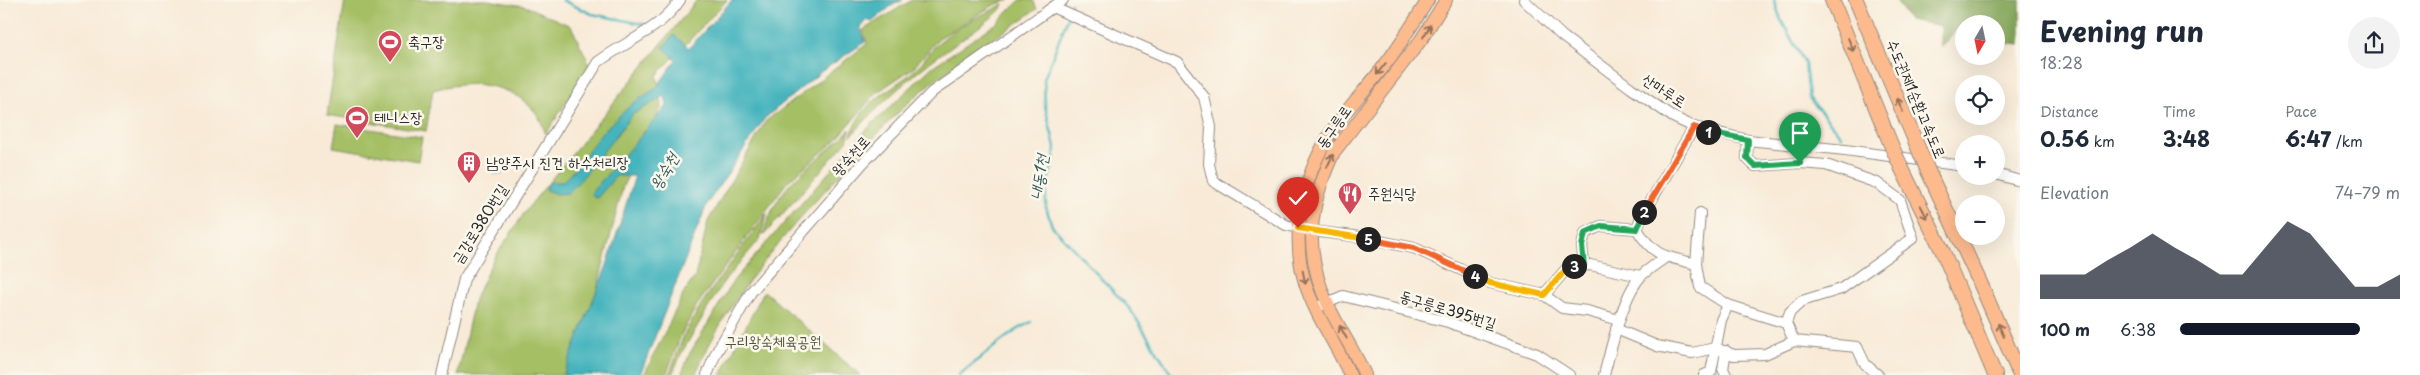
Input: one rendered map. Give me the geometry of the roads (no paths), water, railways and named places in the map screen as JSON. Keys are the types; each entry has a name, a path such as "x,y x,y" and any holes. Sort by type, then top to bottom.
{"highway":[{"path":"1832,0 1892,147 1943,252 1995,375"},
{"name":"수도권제1순환고속도로","path":"1856,0 1928,171 1982,286 2020,375"}],"main road":[{"name":"동구릉로","path":"1350,375 1315,308 1305,282 1298,228 1304,197 1315,160 1336,125 1384,66 1428,0"},
{"name":"동구릉로","path":"1365,375 1327,303 1315,270 1311,249 1317,200 1326,170 1334,152 1421,40 1446,0"}],"street":[{"name":"금강로380번길","path":"442,375 464,279 598,62 618,46 647,33 680,0"},
{"name":"왕숙천로","path":"707,375 716,353 751,292 863,163 932,92 1063,0"},
{"name":"산마루로","path":"1524,0 1562,36 1631,88 1673,117 1694,127 1729,137 1748,140 1845,150 1955,165"},
{"path":"1052,7 1177,62 1204,97 1211,127 1209,164 1213,181 1286,224 1312,231 1353,236 1414,248 1490,283 1544,295 1562,308 1587,311 1657,346 1692,353 1715,348 1734,355 1765,354 1794,341 1857,348 1865,364 1878,375"},
{"path":"1637,229 1640,220 1694,127"},
{"path":"1748,140 1747,158 1755,166 1800,163 1826,165 1877,183 1900,200 1913,238 1841,289 1802,301 1790,312 1786,323 1794,341"},
{"path":"2005,177 2020,182"},
{"path":"1700,213 1696,264 1700,287 1728,305 1786,323"},
{"path":"1584,266 1582,246 1585,233 1601,226 1637,229"},
{"path":"1637,229 1649,248 1666,257 1696,264"},
{"path":"1604,375 1617,325 1640,276 1666,257"},
{"path":"1544,295 1568,267 1584,266 1619,270 1640,276"},
{"name":"동구릉로395번길","path":"1315,308 1343,296 1448,322 1537,354 1569,375"},
{"path":"1704,375 1711,372 1721,320 1728,305"},
{"path":"1726,351 1723,369 1726,375"}],"water":[{"name":"왕숙천","path":"732,0 903,0 891,6 872,22 867,20 860,26 865,42 822,71 765,118 707,204 640,375 563,375 607,265 635,176 616,176 598,197 595,198 591,193 667,106 665,96 633,114 584,176 568,193 557,194 545,190 550,182 562,182 578,166 601,133 632,104 656,88 676,60 663,47 674,35 689,48"}],"waterway":[{"path":"562,0 592,14 648,25"},
{"path":"1774,0 1781,20 1805,64 1809,98 1841,136"},
{"name":"내동1천","path":"1069,12 1071,3"},
{"name":"내동1천","path":"1068,17 1044,79 1045,106 1055,147 1054,161 1046,188 1046,207 1052,226 1130,309 1172,375"},
{"path":"494,173 501,173"},
{"path":"959,375 1003,340 1031,322"}],"place":[{"name":"축구장","path":"390,63"},
{"name":"테니스장","path":"357,139"},
{"name":"남양주시 진건 하수처리장","path":"469,184"},
{"name":"주원식당","path":"1350,215"}],"park label":[{"name":"구리왕숙체육공원","path":"773,342"}]}
